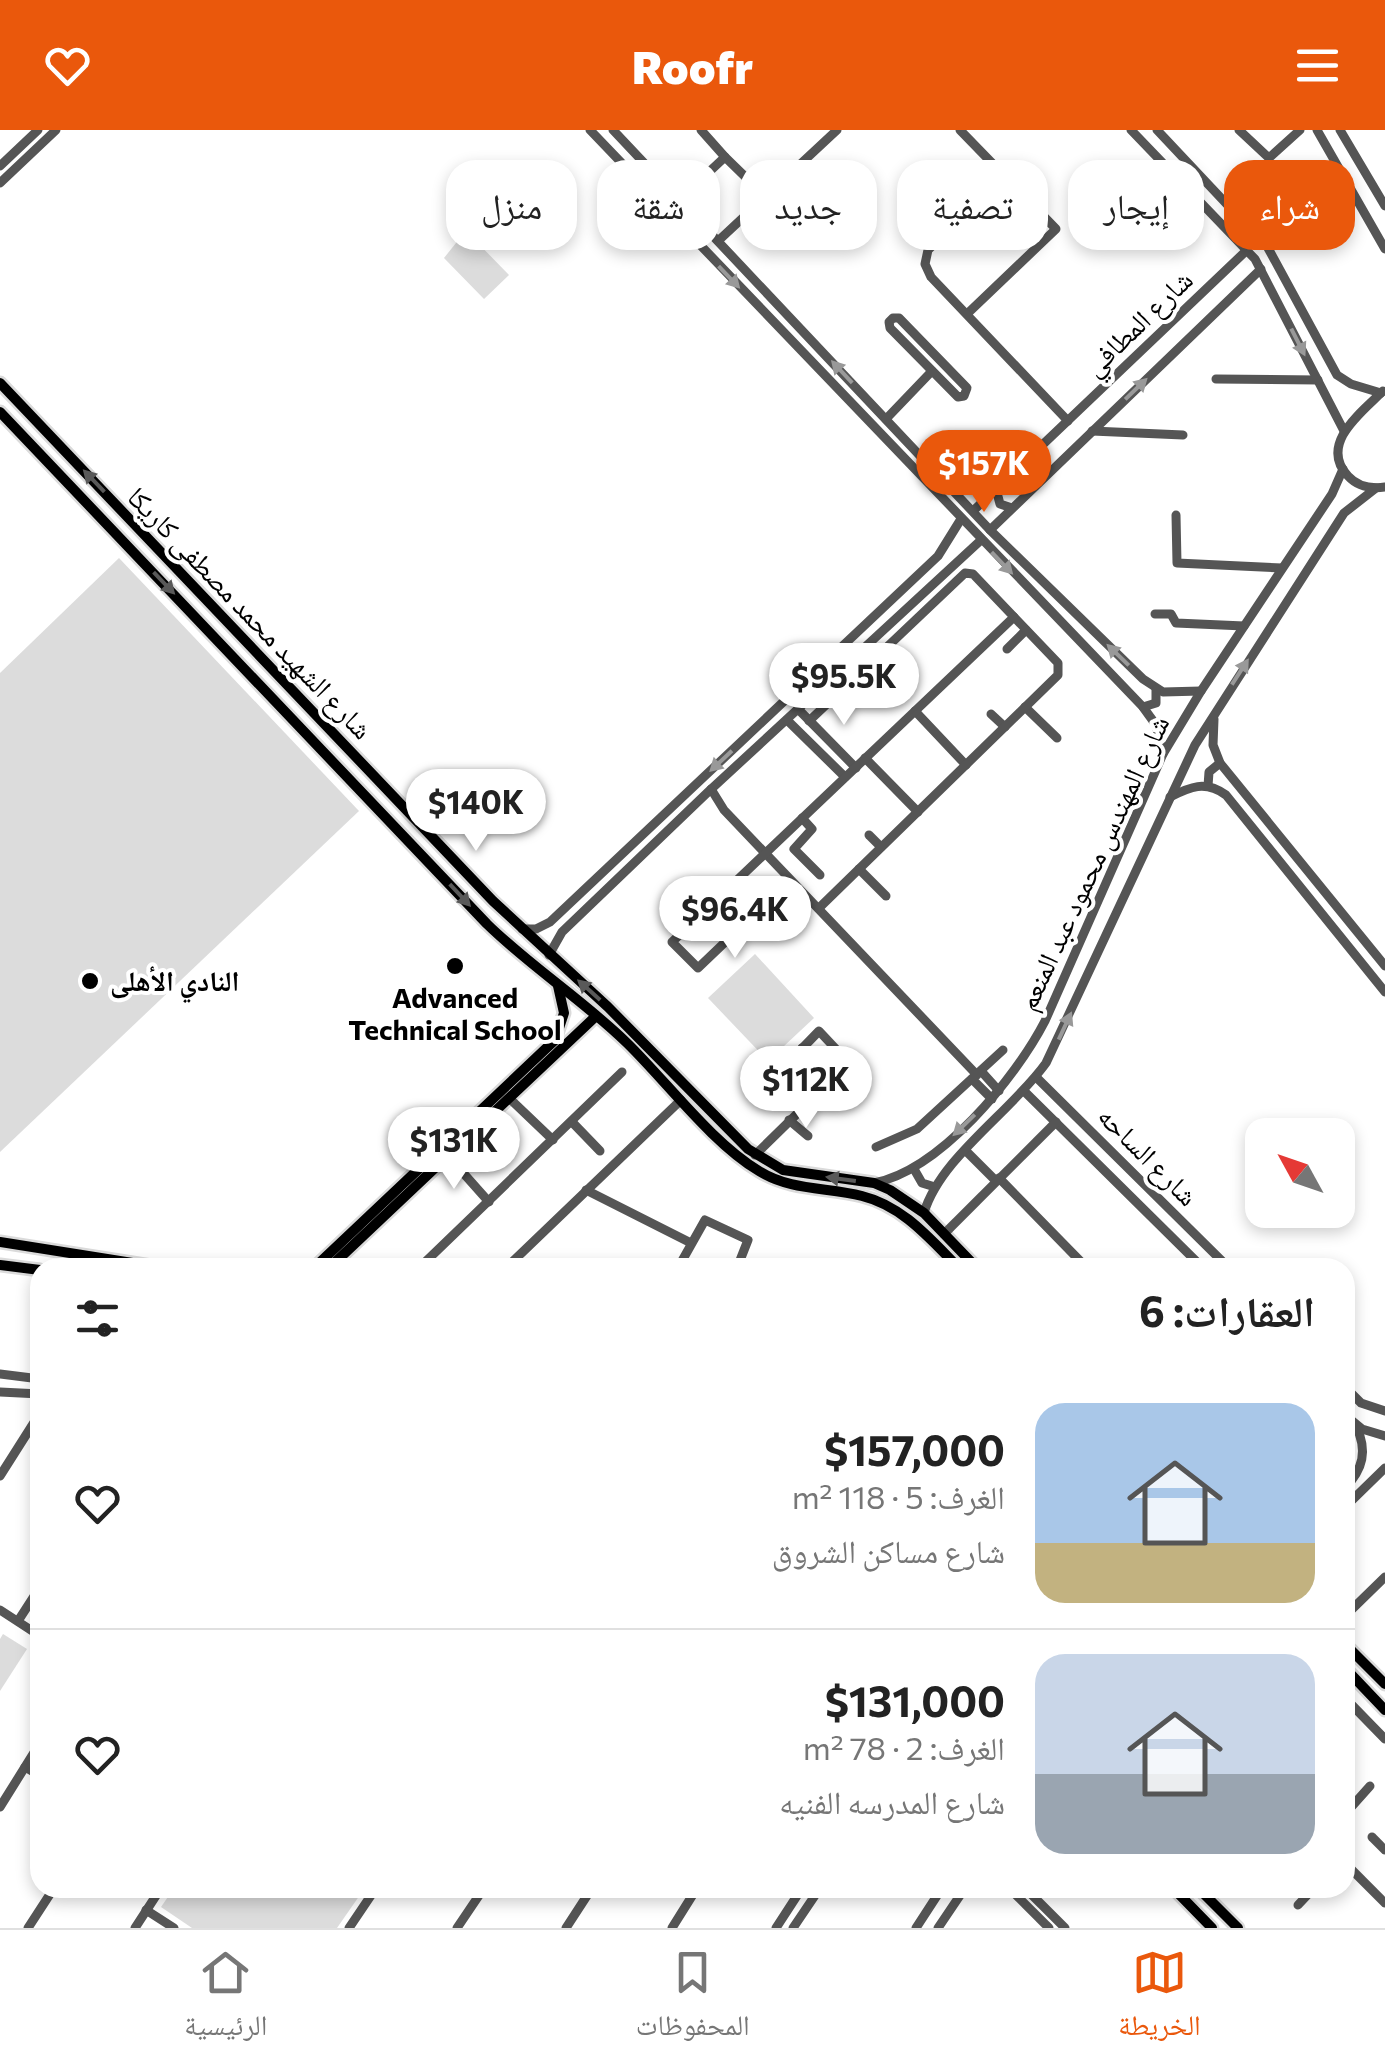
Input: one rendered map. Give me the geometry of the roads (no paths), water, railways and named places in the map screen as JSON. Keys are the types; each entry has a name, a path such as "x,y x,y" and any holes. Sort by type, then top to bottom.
{"main road":[{"name":"شارع الشهيد محمد مصطفى كاريكا","path":"0,383 521,928 608,1007 755,1155 789,1171 874,1184 900,1196 924,1214 967,1258"},
{"name":"شارع الشهيد محمد مصطفى كاريكا","path":"0,412 495,932 596,1016 758,1170 788,1184 859,1195 889,1206 915,1224 950,1258"},
{"path":"109,525 123,512"},
{"path":"127,544 132,534 141,531"},
{"path":"325,1258 555,1040 564,1006 557,985"},
{"path":"340,1258 596,1016"},
{"path":"563,1021 578,1034"},
{"path":"0,1242 101,1258"},
{"path":"0,1265 30,1269"},
{"path":"1355,1654 1385,1684"},
{"path":"1355,1678 1385,1710"},
{"path":"1183,1898 1212,1928"},
{"path":"1208,1898 1238,1928"}],"street":[{"path":"0,166 38,130"},
{"path":"0,183 56,130"},
{"path":"590,130 618,160 626,157 630,149"},
{"path":"613,130 640,160"},
{"path":"701,130 740,173"},
{"path":"805,160 837,130"},
{"path":"960,130 989,160"},
{"path":"1131,130 1224,226"},
{"path":"1157,130 1268,248 1337,374 1351,384 1383,391"},
{"path":"1239,130 1269,158 1300,130"},
{"path":"1316,130 1385,249"},
{"path":"1340,130 1385,206"},
{"path":"720,162 724,158"},
{"path":"720,239 740,221"},
{"path":"720,243 990,530 1156,690 1178,694 1201,691"},
{"path":"704,250 1143,707 1156,725 1163,754"},
{"path":"931,250 925,256 926,271 1068,421"},
{"path":"966,314 1034,250"},
{"path":"1247,250 1261,269 1344,431"},
{"name":"شارع المطافي","path":"973,512 1247,250"},
{"name":"شارع المطافي","path":"990,530 1261,269"},
{"path":"1224,272 1236,277 1240,288"},
{"path":"1271,288 1286,280"},
{"path":"891,318 899,318 967,388 966,394 958,397 932,371 890,328 891,318"},
{"path":"886,419 932,371"},
{"path":"1216,379 1318,380"},
{"path":"1380,487 1357,483 1343,469 1338,450 1344,431 1383,391"},
{"path":"1092,431 1183,435"},
{"name":"شارع المهندس محمود عبد المنعم","path":"874,1184 896,1179 914,1169 996,1095 1022,1063 1045,1022 1163,754 1332,494 1343,469"},
{"name":"شارع المهندس محمود عبد المنعم","path":"924,1214 935,1187 1036,1077 1060,1036 1170,797 1214,713 1344,513 1380,487"},
{"path":"996,489 1000,504 1012,508"},
{"path":"1176,514 1177,563 1282,568"},
{"path":"521,928 536,929 557,916 946,546 960,519"},
{"path":"549,955 568,927 702,797 980,540"},
{"path":"946,546 956,550 958,560"},
{"path":"809,720 965,573 975,576 1058,663 1056,678 819,908"},
{"path":"1155,614 1172,614 1176,623 1244,626"},
{"path":"718,899 742,925 701,967 696,967 672,942 1014,617"},
{"path":"1007,649 1026,630"},
{"path":"1143,707 1156,703 1156,690"},
{"path":"1025,708 1057,738"},
{"path":"798,710 856,768"},
{"path":"915,712 966,765"},
{"path":"1214,713 1213,745 1220,763 1385,966"},
{"path":"991,714 1005,728"},
{"path":"786,720 845,778"},
{"path":"865,758 918,812"},
{"path":"1208,786 1209,772 1220,763"},
{"path":"1170,797 1190,787 1208,786 1226,795 1385,992"},
{"path":"711,789 724,810 996,1095"},
{"path":"702,797 724,810"},
{"path":"802,818 812,829 794,849 820,874"},
{"path":"869,835 881,848"},
{"path":"859,869 886,896"},
{"path":"557,916 559,924 568,927"},
{"path":"755,1155 849,1062 819,1031 788,1063 817,1093"},
{"path":"802,1048 833,1078"},
{"path":"876,1148 917,1129 1003,1050"},
{"path":"430,1258 622,1072"},
{"name":"شارع الساحه","path":"1036,1077 1220,1258"},
{"path":"1036,1102 1040,1092 1048,1088"},
{"name":"شارع الساحه","path":"1024,1091 1193,1258"},
{"path":"509,1098 553,1140"},
{"path":"516,1258 681,1100"},
{"path":"790,1120 808,1136"},
{"path":"572,1122 600,1151"},
{"path":"944,1234 1056,1122"},
{"path":"966,1152 1078,1258"},
{"path":"449,1156 488,1202"},
{"path":"914,1169 922,1183 935,1187"},
{"path":"586,1190 691,1242"},
{"path":"683,1258 702,1221 748,1240 742,1258"},
{"path":"1186,1251 1194,1248 1200,1238"},
{"path":"1210,1258 1215,1253"},
{"path":"0,1374 30,1378"},
{"path":"0,1392 30,1394"},
{"path":"1355,1397 1385,1411"},
{"path":"1356,1426 1385,1436"},
{"path":"1355,1478 1363,1460 1363,1444 1356,1426"},
{"path":"0,1476 30,1429"},
{"path":"1355,1498 1385,1468"},
{"path":"1355,1606 1385,1577"},
{"path":"18,1622 30,1603"},
{"path":"0,1610 30,1630"},
{"path":"1355,1708 1385,1739"},
{"path":"0,1807 30,1759"},
{"path":"25,1767 30,1770"},
{"path":"1355,1797 1370,1786"},
{"path":"1372,1837 1385,1850"},
{"path":"1355,1872 1383,1896"},
{"path":"28,1928 48,1898"},
{"path":"134,1928 154,1898"},
{"path":"349,1928 369,1898"},
{"path":"458,1928 478,1898"},
{"path":"566,1928 586,1898"},
{"path":"672,1928 691,1898"},
{"path":"776,1928 796,1898"},
{"path":"794,1928 814,1898"},
{"path":"916,1928 936,1898"},
{"path":"938,1928 958,1898"},
{"path":"1019,1898 1049,1928"},
{"path":"1035,1898 1065,1928"},
{"path":"1298,1905 1305,1898"},
{"path":"146,1910 174,1928"}],"place":[{"name":"Advanced Technical School","path":"455,966"},
{"name":"النادي الأهلى","path":"90,981"}]}
